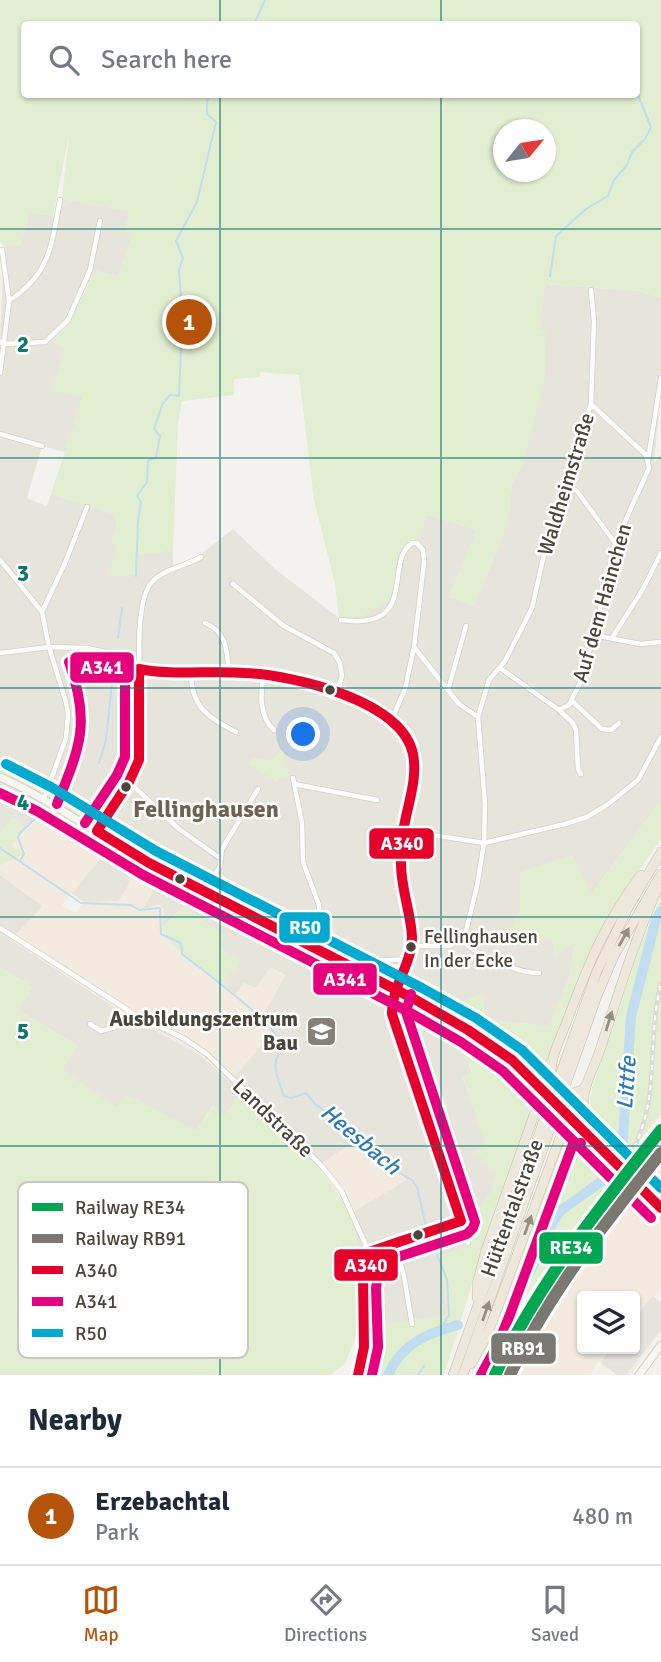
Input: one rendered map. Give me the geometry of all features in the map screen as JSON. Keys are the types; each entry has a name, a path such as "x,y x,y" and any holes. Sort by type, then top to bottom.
{"highway":[{"path":"464,1375 486,1337 561,1135 558,1098 551,1073 553,1060 602,935 623,898 661,851"},
{"name":"Hüttentalstraße","path":"453,1375 597,971 627,910 661,851"},
{"name":"Hüttentalstraße","path":"464,1375 597,996 614,956 661,874"},
{"path":"561,1135 569,1129 588,1133 583,1104 586,1086 628,960 661,882"},
{"path":"476,1307 477,1284 486,1250 539,1109 531,1074 547,1068 553,1060"},
{"path":"539,1109 586,1086"}],"main road":[{"path":"0,777 44,799 149,863 438,1011 531,1074 558,1098 588,1133 660,1205"},
{"path":"558,1098 588,1133"},
{"path":"639,1375 661,1345"}],"street":[{"path":"9,301 36,277 49,255 60,200"},
{"path":"1,343 44,342 68,320 90,270 100,221"},
{"path":"0,373 1,343 9,301 2,250"},
{"name":"Waldheimstraße","path":"500,668 532,608 543,555 591,404 594,321 591,290"},
{"path":"648,461 661,378"},
{"path":"591,404 646,455 648,461"},
{"path":"0,434 42,446"},
{"name":"Auf dem Hainchen","path":"559,710 568,707 581,681 615,544 649,468 648,461"},
{"path":"565,482 577,491 615,544"},
{"path":"42,612 87,507"},
{"path":"341,620 367,621 390,606 396,592 404,551 412,543 417,543 423,550 424,563 414,646 405,689 392,719"},
{"path":"612,638 643,589 661,553"},
{"path":"97,831 129,782 139,760 139,669 144,602 149,586 159,576 201,557"},
{"path":"0,560 42,612 49,647 66,702 68,726 63,748 44,799"},
{"path":"233,584 284,626 334,653 340,663 342,676 337,693"},
{"path":"205,623 215,627 224,639 229,671"},
{"path":"448,691 466,626"},
{"path":"594,635 640,644 661,642"},
{"path":"414,646 459,704 478,717"},
{"path":"0,653 49,647 95,649 139,669 158,674 191,675 229,671 264,675 337,693 392,719 409,742 415,765 403,830 401,868 412,946 391,1012 468,1243"},
{"path":"412,946 450,946 460,939 466,930 478,886 484,842 485,804 478,717 489,680 500,668"},
{"name":"Auf dem Hainchen","path":"500,668 573,723 576,730 578,769 581,774"},
{"path":"191,675 192,692 200,707 236,732"},
{"path":"264,675 261,690 263,711 274,730"},
{"name":"Auf dem Hainchen","path":"572,701 602,729 611,730 619,723"},
{"path":"426,834 484,842 565,824 597,812 638,780 661,737"},
{"path":"314,948 320,925 319,905 303,862 302,823 293,781 377,800"},
{"path":"129,782 179,829 220,858"},
{"path":"205,892 220,866 222,849 258,789"},
{"name":"Landstraße","path":"0,928 134,1014 208,1055 321,1165 341,1190 369,1252"},
{"path":"460,939 468,947 504,964 526,973 539,973"},
{"path":"352,967 358,962 408,959"},
{"path":"90,1024 101,1031 115,1027 134,1014"},
{"path":"358,1375 364,1349 360,1287 362,1267 369,1252 461,1221"},
{"path":"395,1243 412,1324"}],"shaded area":[{"path":"62,199 130,211 125,231 133,233 118,277 95,270 69,322 53,341 64,348 83,397 65,452 42,446 27,498 47,506 51,494 124,517 110,576 138,574 138,555 173,550 173,568 177,567 200,555 233,529 275,569 339,618 409,544 420,536 426,514 477,530 449,597 474,606 502,537 510,509 512,483 523,465 545,330 539,330 545,284 638,291 661,298 661,387 654,463 661,454 661,800 590,896 520,872 523,941 553,939 555,956 576,941 567,983 550,1026 485,1020 483,995 449,1005 472,1073 463,1077 486,1146 475,1152 497,1173 491,1192 468,1223 465,1247 440,1256 447,1305 445,1316 366,1327 360,1325 356,1234 351,1213 357,1140 318,1166 242,1092 224,1116 213,1106 196,1131 127,1095 116,1108 62,1070 78,1046 18,1010 32,987 0,967 0,875 43,906 11,940 123,1013 203,1057 230,1081 262,1017 255,988 244,983 236,995 228,989 218,946 226,936 183,907 163,927 144,909 140,865 119,901 84,902 71,893 111,846 51,806 26,829 12,817 0,835 0,338 4,247 21,244 29,212 53,216"},
{"path":"51,806 111,846 62,905 75,913 84,902 119,901 140,865 161,877 144,908 158,904 164,909 163,927 169,942 228,989 236,995 244,983 255,988 271,967 286,975 262,1017 272,1028 261,1046 230,1082 203,1057 123,1013 11,940 43,906 0,875 0,866 24,854 11,845"},
{"path":"357,1140 381,1155 407,1180 351,1213 318,1166"},
{"path":"661,1143 661,1203 654,1211 661,1218 661,1287 654,1297 661,1303 661,1331 630,1375 616,1375 598,1362 590,1375 504,1375 521,1335 583,1241"},
{"path":"652,1296 661,1303 661,1329 626,1375 617,1375 601,1362 607,1354 640,1354 640,1312"}],"green space":[{"path":"0,0 661,0 661,298 638,291 545,284 539,329 546,330 545,376 523,465 512,483 510,509 502,537 474,606 449,597 477,530 426,514 420,536 409,544 390,599 365,616 339,618 335,584 314,500 299,375 260,372 260,377 234,379 234,395 182,401 178,423 173,550 138,555 138,574 109,577 117,545 111,542 116,526 115,515 51,494 83,397 52,391 64,348 53,341 70,322 95,270 118,277 133,233 125,231 130,211 62,199 69,135 53,216 29,212 21,244 4,247 0,242"},
{"path":"283,749 289,777 277,782 248,764 253,757 271,761"},
{"path":"661,800 661,839 614,906 595,941 548,1059 539,1064 529,1062 491,1034 451,1010 449,1005 483,994 486,1020 550,1026 567,983 576,942 554,957 552,940 523,941 507,934 520,910 520,872 573,855 591,895"},
{"path":"12,817 26,829 12,845 24,854 0,866 0,835"},
{"path":"661,898 661,1114 626,1157 596,1122 590,1110 592,1088 639,947"},
{"path":"183,907 226,936 219,946 240,962 226,979 228,989 169,942 163,927"},
{"path":"0,967 32,987 19,1011 78,1046 62,1070 116,1107 127,1094 196,1131 214,1106 224,1116 242,1092 318,1166 351,1213 356,1234 360,1325 345,1364 330,1375 0,1375"},
{"path":"458,1031 515,1074 524,1085 531,1110 489,1229 444,1375 364,1375 361,1373 367,1348 366,1327 445,1315 447,1305 440,1256 465,1247 468,1223 491,1192 496,1174 475,1152 485,1145 463,1076 472,1072"},
{"path":"573,1134 582,1136 616,1173 529,1291 505,1329 486,1375 473,1375 501,1315 564,1139"}],"waterway":[{"path":"255,21 265,0"},
{"path":"136,576 141,502 137,496 147,482 148,460 156,458 160,436 154,429 163,403 170,395 179,396 179,270 183,258 176,241 197,202 216,122 207,114 208,98"},
{"path":"550,276 556,236 586,209 608,196 614,180 627,165 632,152 645,139 651,127 639,98"},
{"path":"118,638 122,608"},
{"path":"99,763 106,740 113,673"},
{"path":"20,861 24,854 18,838 20,833 45,810"},
{"name":"Heesbach","path":"0,848 81,903 131,905 139,910 160,908 161,934 181,943 182,954 238,998 277,1036 281,1051 276,1060 276,1069 284,1096 291,1098 306,1093 315,1104 348,1128 363,1145 380,1152 394,1170 412,1180 417,1187 426,1226 447,1280 449,1315 440,1330"},
{"name":"Littfe","path":"511,1302 532,1268 548,1230 560,1211 602,1181 622,1152 631,1017 656,919 661,911"},
{"name":"Littfe","path":"388,1375 400,1355 416,1341 458,1325"},
{"path":"418,1375 424,1366"}],"railway":[{"path":"490,1375 543,1277 617,1177 641,1131 649,1095 661,984"}],"rail line":[{"name":"RE34","path":"495,1375 530,1309 550,1278 661,1130"},
{"name":"RB91","path":"510,1375 560,1287 661,1153"}],"transit line":[{"name":"A341","path":"57,804 72,766 80,734 80,702 69,662 92,663 125,678 125,757 117,775 85,823"},
{"name":"A340","path":"139,669 165,672 232,672 316,685 367,705 389,719 405,735 414,764 413,783 402,836 401,873 412,937 409,957 395,995 392,1014 461,1221"},
{"name":"A340","path":"97,831 129,782 139,760 139,669"},
{"name":"R50","path":"6,764 51,787 156,851 476,1018 522,1050 661,1188"},
{"name":"A341","path":"0,793 37,811 143,875 409,1012 461,1042 503,1071 651,1218"},
{"name":"A340","path":"97,831 149,863 416,1000 468,1030 512,1060 661,1208"},
{"name":"A341","path":"372,1375 378,1347 376,1288 380,1263 467,1234 475,1222 406,1012 411,994"},
{"name":"A341","path":"481,1375 509,1317 573,1144 581,1143"},
{"name":"A340","path":"358,1375 364,1347 363,1276 369,1252 461,1221"}],"place":[{"name":"Erzebachtal","path":"189,322"},
{"name":"Fellinghausen In der Ecke","path":"411,947"},
{"name":"Ausbildungszentrum Bau","path":"321,1031"}],"district":[{"name":"Fellinghausen","path":"206,809"}]}
